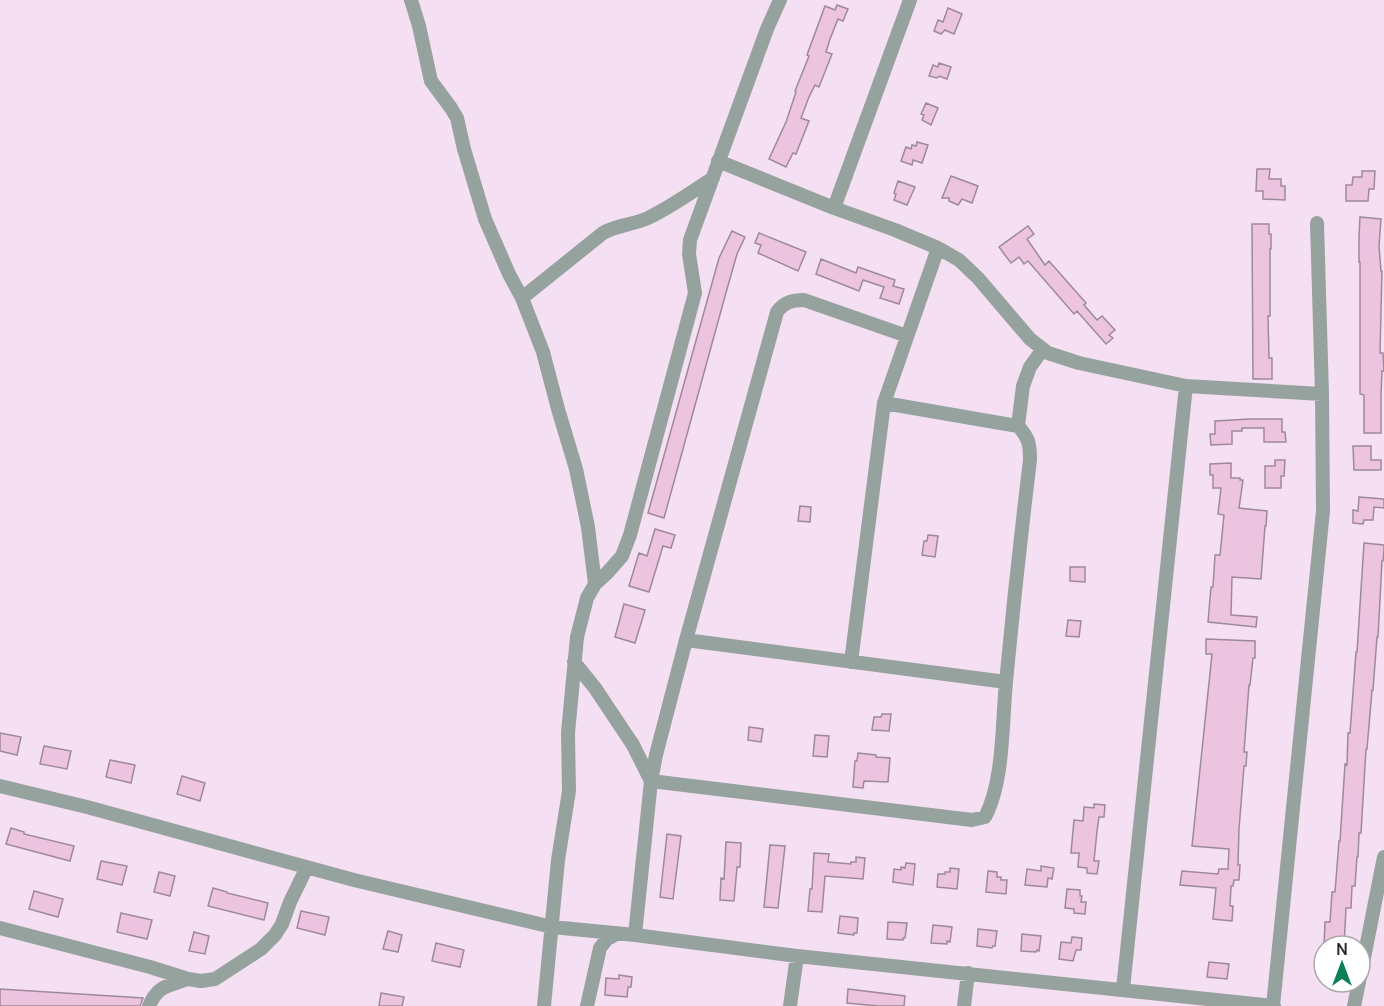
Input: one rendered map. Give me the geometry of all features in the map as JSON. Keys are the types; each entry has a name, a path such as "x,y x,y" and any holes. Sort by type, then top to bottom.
{"street":[{"path":"411,0 431,81 457,118 485,219 522,298 543,352 576,469 588,527 595,584"},
{"path":"544,1006 558,860 569,791 568,733 577,637 587,598 595,584 622,556 630,535 695,293 690,240 780,0"},
{"path":"834,208 910,0"},
{"path":"718,161 895,230 938,248 959,260 978,278 1030,339 1048,353 1079,363 1186,386 1322,394"},
{"path":"522,298 610,229 636,224 713,178"},
{"path":"0,786 87,807 354,880 552,927 635,935 797,956 1274,1006 1323,511 1317,223"},
{"path":"851,662 884,403 938,248"},
{"path":"635,935 651,781 656,755 777,312 793,300 804,300 907,336"},
{"path":"1018,426 1023,386 1030,367 1043,349"},
{"path":"1123,989 1186,386"},
{"path":"651,781 972,819 985,817 991,806 996,786 1030,445 1018,426 884,403"},
{"path":"686,640 1006,682"},
{"path":"574,662 595,688 633,745 651,781"},
{"path":"1369,934 1384,857"},
{"path":"0,928 188,979 201,981 215,979 261,949 275,935 307,867"},
{"path":"587,1006 600,948 607,939 618,933"},
{"path":"790,1006 797,956"},
{"path":"964,1006 968,973"},
{"path":"149,1006 154,994 162,988 188,979"}],"building":[{"path":"837,5 848,9 843,21 838,19 830,39 826,52 832,54 819,87 815,85 801,118 809,121 796,154 793,153 786,167 769,159 786,122 825,6 835,10"},
{"path":"948,8 962,14 954,34 945,30 941,34 934,31 938,20 943,22"},
{"path":"939,63 951,67 947,79 929,76 933,65 938,67"},
{"path":"926,103 938,108 931,125 922,120 924,115 921,114"},
{"path":"917,142 928,145 922,163 913,160 912,165 901,161 906,147 911,149 912,145 916,146"},
{"path":"1257,169 1270,169 1269,179 1281,179 1281,186 1285,186 1285,200 1263,199 1263,191 1256,191"},
{"path":"1362,171 1375,171 1374,189 1369,189 1368,201 1346,201 1346,185 1352,185 1353,177 1362,177"},
{"path":"951,176 978,186 972,203 962,199 958,205 949,201 949,198 942,198"},
{"path":"898,181 915,187 907,205 894,200"},
{"path":"1360,217 1381,219 1380,353 1383,353 1384,371 1382,371 1381,433 1364,433 1364,395 1360,394"},
{"path":"1252,224 1269,224 1269,234 1271,234 1270,316 1268,316 1272,379 1253,379"},
{"path":"1028,226 1034,234 1027,239 1045,265 1049,261 1086,303 1084,305 1097,320 1102,316 1115,330 1109,335 1113,338 1106,344 1077,311 1074,314 1028,261 1024,264 1019,257 1011,263 999,247"},
{"path":"732,231 745,237 737,254 664,518 648,513 719,258"},
{"path":"759,233 806,252 798,271 758,253 761,245 755,243"},
{"path":"821,259 856,273 858,267 895,280 893,286 904,289 899,304 880,298 884,287 863,280 859,291 816,274"},
{"path":"1282,419 1282,432 1285,432 1286,442 1264,442 1264,428 1242,428 1242,431 1232,431 1232,444 1211,445 1210,434 1215,434 1215,421"},
{"path":"1353,446 1371,446 1371,460 1381,460 1381,470 1354,470"},
{"path":"1275,460 1285,460 1281,488 1265,488 1265,466 1275,466"},
{"path":"1231,463 1231,478 1243,480 1239,508 1267,511 1261,579 1232,577 1231,615 1257,617 1256,627 1208,622 1215,555 1220,555 1224,515 1218,514 1221,488 1213,488 1210,464"},
{"path":"1359,497 1384,499 1384,508 1374,507 1373,520 1364,520 1363,524 1353,523 1353,510 1358,511"},
{"path":"800,506 811,507 810,522 798,521"},
{"path":"655,529 675,535 671,548 663,546 649,592 629,586 639,553 647,556"},
{"path":"928,535 938,536 935,557 922,555 924,541 927,541"},
{"path":"1364,543 1384,545 1378,637 1355,886 1352,886 1351,908 1346,908 1345,934 1324,934 1325,922 1330,922 1332,892 1335,892 1357,652"},
{"path":"1070,567 1085,567 1085,582 1070,581"},
{"path":"624,604 645,610 635,643 615,637"},
{"path":"1068,620 1081,621 1079,637 1066,636"},
{"path":"1206,639 1255,641 1244,752 1247,752 1239,829 1239,880 1234,880 1231,886 1232,921 1213,919 1216,888 1180,885 1182,871 1218,874 1219,869 1228,869 1229,849 1192,846 1212,654 1206,654"},
{"path":"882,714 891,714 889,731 872,730 874,717 881,717"},
{"path":"749,727 763,729 761,742 748,740"},
{"path":"0,733 21,737 17,755 0,751"},
{"path":"815,735 829,736 827,757 813,756"},
{"path":"44,746 71,751 67,769 40,764"},
{"path":"858,753 890,758 888,782 864,781 863,788 853,787 855,761 857,761"},
{"path":"110,760 135,765 131,783 106,777"},
{"path":"182,776 205,783 200,801 177,794"},
{"path":"1094,804 1105,805 1104,817 1099,817 1097,831 1094,861 1099,861 1097,874 1087,873 1087,868 1078,867 1079,853 1071,853 1074,820 1083,821 1084,807 1094,808"},
{"path":"11,828 24,832 24,834 74,846 70,861 6,844"},
{"path":"667,834 681,836 673,899 660,897"},
{"path":"726,842 741,843 740,867 737,867 734,901 720,900 721,878 724,879"},
{"path":"770,845 785,846 778,908 764,907"},
{"path":"814,853 829,854 828,862 851,864 851,862 856,862 856,857 865,858 863,879 825,876 822,912 808,911"},
{"path":"101,861 127,866 122,885 97,879"},
{"path":"906,863 915,864 913,885 893,882 894,869 905,868"},
{"path":"1041,866 1054,868 1052,879 1048,878 1047,887 1025,885 1027,869 1041,871"},
{"path":"950,868 959,869 957,889 937,887 938,874 950,872"},
{"path":"988,871 997,872 997,877 1007,880 1006,894 986,892"},
{"path":"159,872 175,876 170,896 154,892"},
{"path":"213,888 268,903 264,920 208,906"},
{"path":"1067,889 1080,890 1081,902 1086,902 1085,914 1074,913 1074,909 1065,908"},
{"path":"34,891 63,899 58,917 29,909"},
{"path":"301,911 329,917 325,935 297,928"},
{"path":"121,913 152,920 147,939 117,932"},
{"path":"840,916 858,918 857,933 854,935 838,933"},
{"path":"888,922 907,923 903,940 887,939"},
{"path":"933,925 952,927 950,942 947,941 947,944 931,943"},
{"path":"978,929 997,931 995,946 992,948 977,946"},
{"path":"388,931 402,935 398,952 383,949"},
{"path":"194,932 209,936 205,954 189,951"},
{"path":"1022,934 1041,936 1039,951 1021,951"},
{"path":"1072,937 1082,938 1081,950 1076,950 1073,961 1059,959 1061,942 1071,943"},
{"path":"436,943 464,950 460,967 432,961"},
{"path":"1209,962 1229,964 1227,979 1207,977"},
{"path":"619,975 632,977 627,997 605,995 606,978 619,979"},
{"path":"0,989 143,998 140,1006 0,1006"},
{"path":"848,989 905,996 904,1006 847,1003"},
{"path":"381,993 404,997 402,1006 379,1006"}]}
